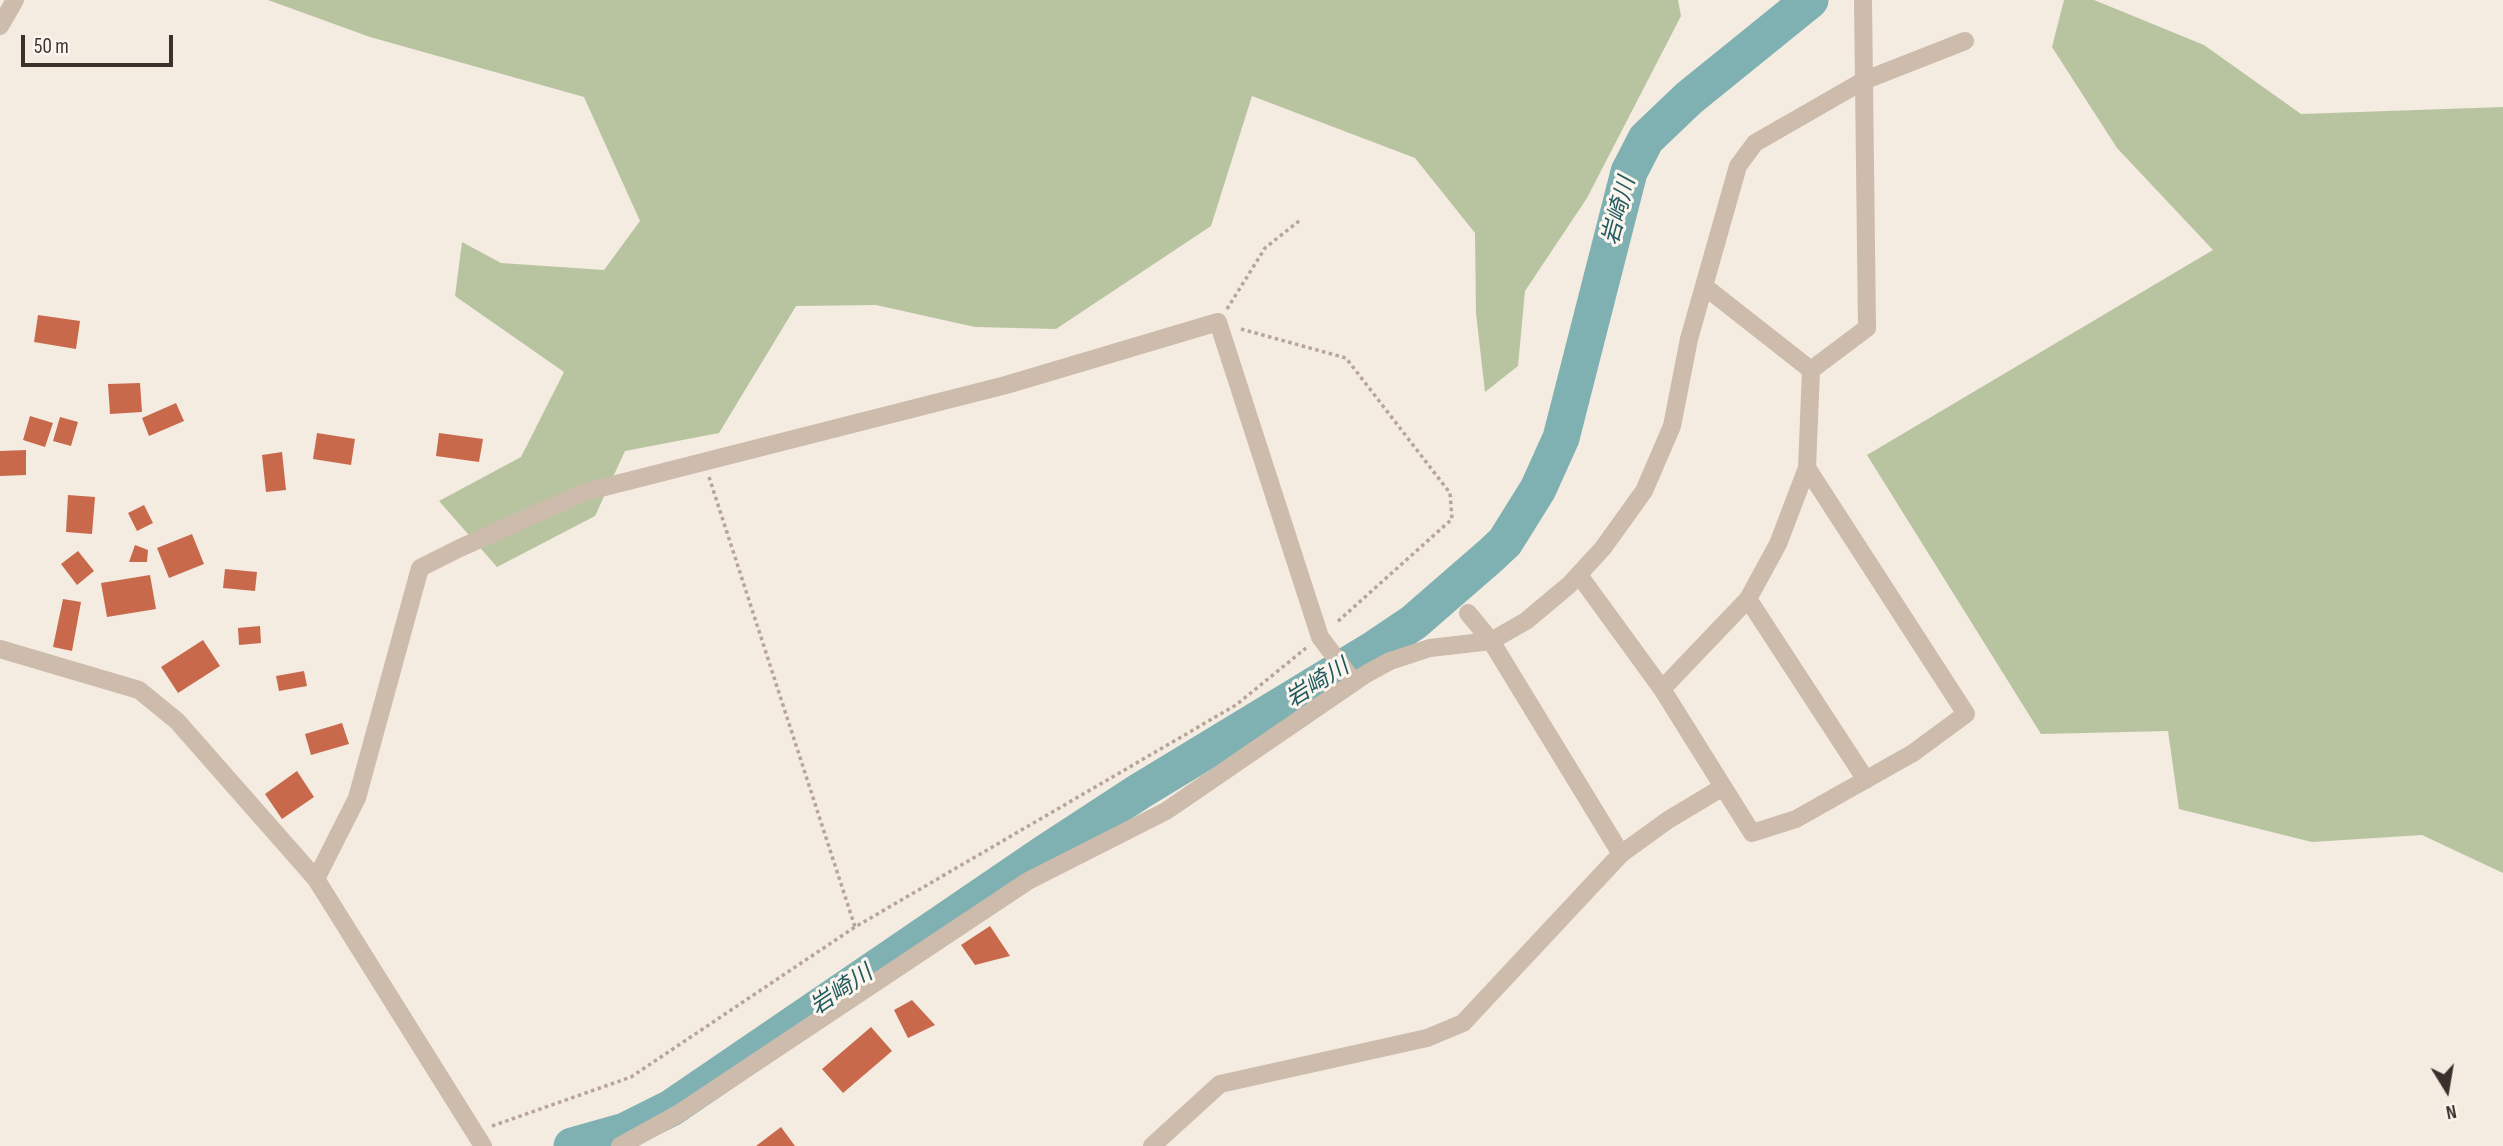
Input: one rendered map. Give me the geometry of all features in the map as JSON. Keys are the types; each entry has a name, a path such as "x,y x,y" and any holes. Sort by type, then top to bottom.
{"street":[{"path":"0,26 15,0"},
{"path":"1811,370 1867,328 1863,0"},
{"path":"620,1146 678,1114 1028,881 1166,811 1354,682 1391,661 1430,648 1491,641 1527,621 1579,575 1603,548 1644,491 1672,426 1689,339 1738,166 1755,143 1863,81 1965,41"},
{"path":"1704,286 1811,370"},
{"path":"316,879 357,798 420,568 585,492 1006,386 1219,323 1320,637 1354,682"},
{"path":"1662,689 1748,599 1778,544 1807,468 1811,370"},
{"path":"1579,575 1662,689 1752,833 1796,819 1913,753 1966,714 1807,468"},
{"path":"1748,599 1866,780"},
{"path":"1468,613 1491,641 1620,854"},
{"path":"0,649 139,690 177,721 316,879 479,1140"},
{"path":"1152,1146 1220,1084 1427,1038 1462,1023 1620,854 1668,820 1723,787"}],"path":[{"path":"479,1140 631,1077 855,928 1236,705 1320,637 1452,519 1450,493 1346,358 1219,323 1265,248 1299,221"},
{"path":"704,462 855,928"}],"green space":[{"path":"268,0 1678,0 1681,16 1587,198 1525,291 1518,366 1485,392 1476,313 1475,233 1415,158 1252,96 1211,226 1056,329 975,327 876,305 796,306 719,433 625,451 595,516 497,567 439,501 521,457 564,372 455,296 462,242 501,263 604,270 640,221 584,97 370,37"},
{"path":"2064,0 2094,0 2204,45 2301,114 2503,107 2503,873 2422,835 2312,842 2179,809 2168,731 2041,734 1867,455 2213,250 2117,148 2052,47"}],"building":[{"path":"38,315 80,321 76,349 34,342"},
{"path":"140,383 142,412 110,414 108,384"},
{"path":"176,403 184,421 149,436 142,418"},
{"path":"30,416 53,423 45,447 23,440"},
{"path":"60,417 78,422 71,446 53,441"},
{"path":"317,433 355,439 351,465 313,459"},
{"path":"439,433 483,439 479,462 436,456"},
{"path":"26,450 26,475 0,476 0,451"},
{"path":"282,452 286,490 266,492 262,455"},
{"path":"68,495 95,497 92,534 66,532"},
{"path":"144,505 153,523 137,531 128,513"},
{"path":"192,534 204,564 169,578 157,548"},
{"path":"135,545 148,550 147,562 129,562"},
{"path":"78,551 94,571 77,585 61,564"},
{"path":"225,569 257,572 255,591 223,588"},
{"path":"150,575 156,609 107,617 101,583"},
{"path":"63,599 81,602 72,651 53,647"},
{"path":"260,626 261,643 239,645 238,628"},
{"path":"203,640 220,666 178,693 161,667"},
{"path":"304,671 307,686 279,691 276,676"},
{"path":"342,723 349,744 311,755 305,734"},
{"path":"297,771 314,797 282,819 265,794"},
{"path":"990,926 1010,956 975,965 961,945"},
{"path":"912,1000 935,1025 908,1038 894,1010"},
{"path":"871,1027 892,1051 843,1093 822,1069"},
{"path":"781,1127 795,1146 756,1146"}],"waterway":[{"name":"岩崎川","path":"572,1146 625,1131 671,1108 1045,853 1140,791 1374,649 1414,622 1490,556 1505,542 1538,489 1561,438 1629,172 1646,139 1689,98 1810,0"}]}
